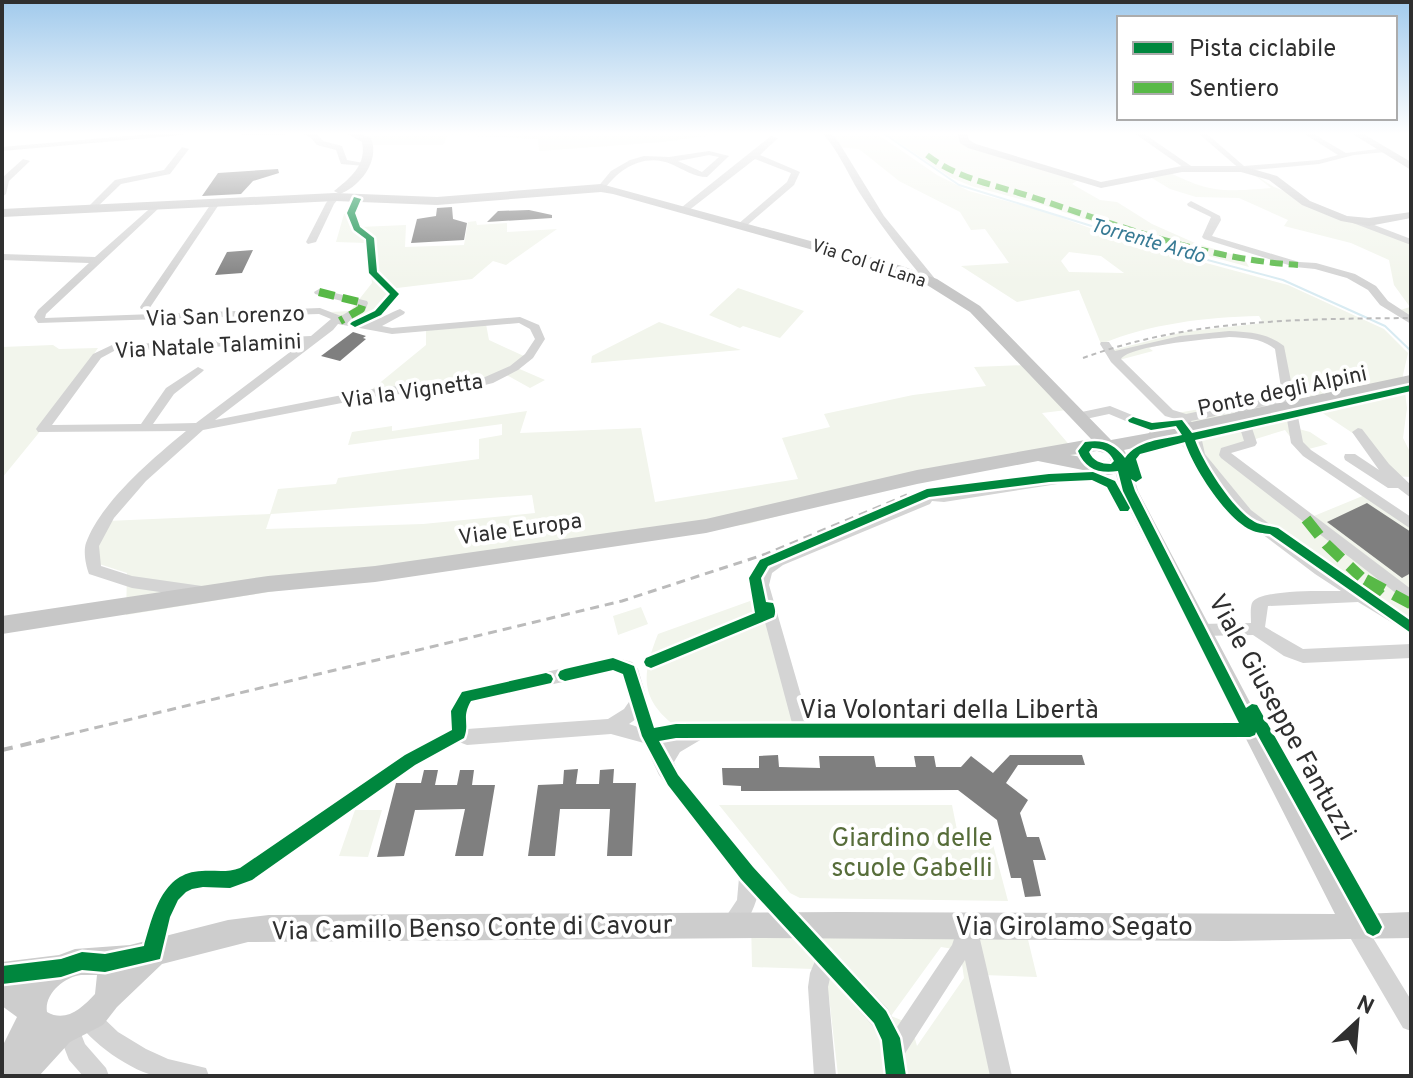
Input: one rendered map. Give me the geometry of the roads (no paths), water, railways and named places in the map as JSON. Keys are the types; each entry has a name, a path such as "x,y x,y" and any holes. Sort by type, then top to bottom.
{"main road":[{"name":"Via Col di Lana","path":"2,213 340,196 437,201 601,188 882,265 901,260 986,319 1099,446"},
{"name":"Ponte degli Alpini","path":"1099,446 1107,437 1134,442 1411,383"},
{"path":"1099,446 1134,442"},
{"name":"Viale Europa","path":"2,625 155,593 206,593 375,574 720,523 917,477 1099,446"}],"street":[{"path":"85,209 96,190 104,183"},
{"path":"85,209 116,183"},
{"path":"311,242 350,183"},
{"path":"601,188 604,183"},
{"path":"685,209 718,183"},
{"path":"742,225 787,183"},
{"path":"857,183 901,260"},
{"path":"1095,183 1120,183"},
{"path":"1281,183 1315,207 1411,242"},
{"path":"145,307 216,203"},
{"path":"1191,204 1215,216 1207,237 1298,265 1316,266 1351,276 1372,288 1384,303 1411,321"},
{"name":"Via San Lorenzo","path":"155,593 94,570 90,554 98,530 120,499 199,427 338,321 333,315 320,311 42,321 39,317 42,312 156,206"},
{"path":"1356,221 1411,215"},
{"path":"2,257 97,260"},
{"path":"319,292 363,303 361,309 338,321"},
{"path":"365,327 384,322 400,312"},
{"name":"Via la Vignetta","path":"199,427 383,391 478,383 514,368 529,356 540,339 535,327 520,320 392,331 338,321"},
{"path":"1115,360 1119,352 1179,338 1262,337 1279,345 1294,437 1301,448 1411,524"},
{"name":"Via Natale Talamini","path":"144,428 42,429 97,356 112,348 316,338"},
{"path":"1105,344 1115,360 1169,413 1192,417"},
{"path":"144,428 170,391 198,370"},
{"path":"1288,398 1192,417 1184,422 1195,436 1199,455 1236,504 1277,539 1411,628"},
{"path":"1239,407 1251,443 1225,451 1225,455 1408,595"},
{"path":"1099,446 1110,410 1133,420"},
{"path":"144,428 199,427"},
{"path":"1358,432 1384,467 1411,494"},
{"name":"Viale Giuseppe Fantuzzi","path":"1099,446 1129,491 1250,730 1355,927"},
{"path":"1350,457 1411,494"},
{"path":"917,477 929,496"},
{"path":"929,496 944,497 1059,480"},
{"path":"803,731 762,585 765,570 807,549 925,501 929,496"},
{"path":"1256,629 1259,604 1266,600 1361,596"},
{"path":"1199,630 1256,629 1303,656 1411,651"},
{"path":"459,733 458,711 467,696 613,664 626,667 632,674 649,736 665,769 747,873 880,1017 891,1038 896,1076"},
{"path":"611,726 640,708"},
{"name":"Via Volontari della Libertà","path":"640,708 657,726 676,731"},
{"path":"459,733 467,737 611,726 649,736"},
{"name":"Via Volontari della Libertà","path":"649,736 676,731 1250,730"},
{"path":"665,769 665,758 671,749 700,731"},
{"path":"152,953 169,897 180,884 196,879 232,880 246,874 410,760 459,733"},
{"path":"731,924 749,896 747,873"},
{"name":"Via Girolamo Segato","path":"793,924 1411,925"},
{"name":"Via Camillo Benso Conte di Cavour","path":"105,963 244,929 793,924"},
{"path":"894,1051 960,950 968,925"},
{"path":"968,925 1001,1076"},
{"path":"1355,927 1411,1020"},
{"name":"Via Camillo Benso Conte di Cavour","path":"108,998 152,953"},
{"path":"2,975 61,968 82,961 105,963 111,969 113,978 108,998 30,1064 24,1076"},
{"path":"825,1076 818,987 826,961"},
{"path":"9,1076 16,1047 32,1014 39,990 61,968"},
{"path":"2,989 48,1029 72,1026 101,1033 174,1072 198,1076"},
{"path":"72,1026 77,1052 98,1076"}],"waterway":[{"name":"Torrente Ardo","path":"957,183 1166,249 1283,280 1385,326 1411,351"}],"railway":[{"path":"1083,358 1123,345 1204,328 1327,319 1411,318"},
{"path":"36,742 622,601 766,554 907,495"},
{"path":"2,750 44,740"}],"park label":[{"name":"Giardino delle scuole Gabelli","path":"912,852"}]}
